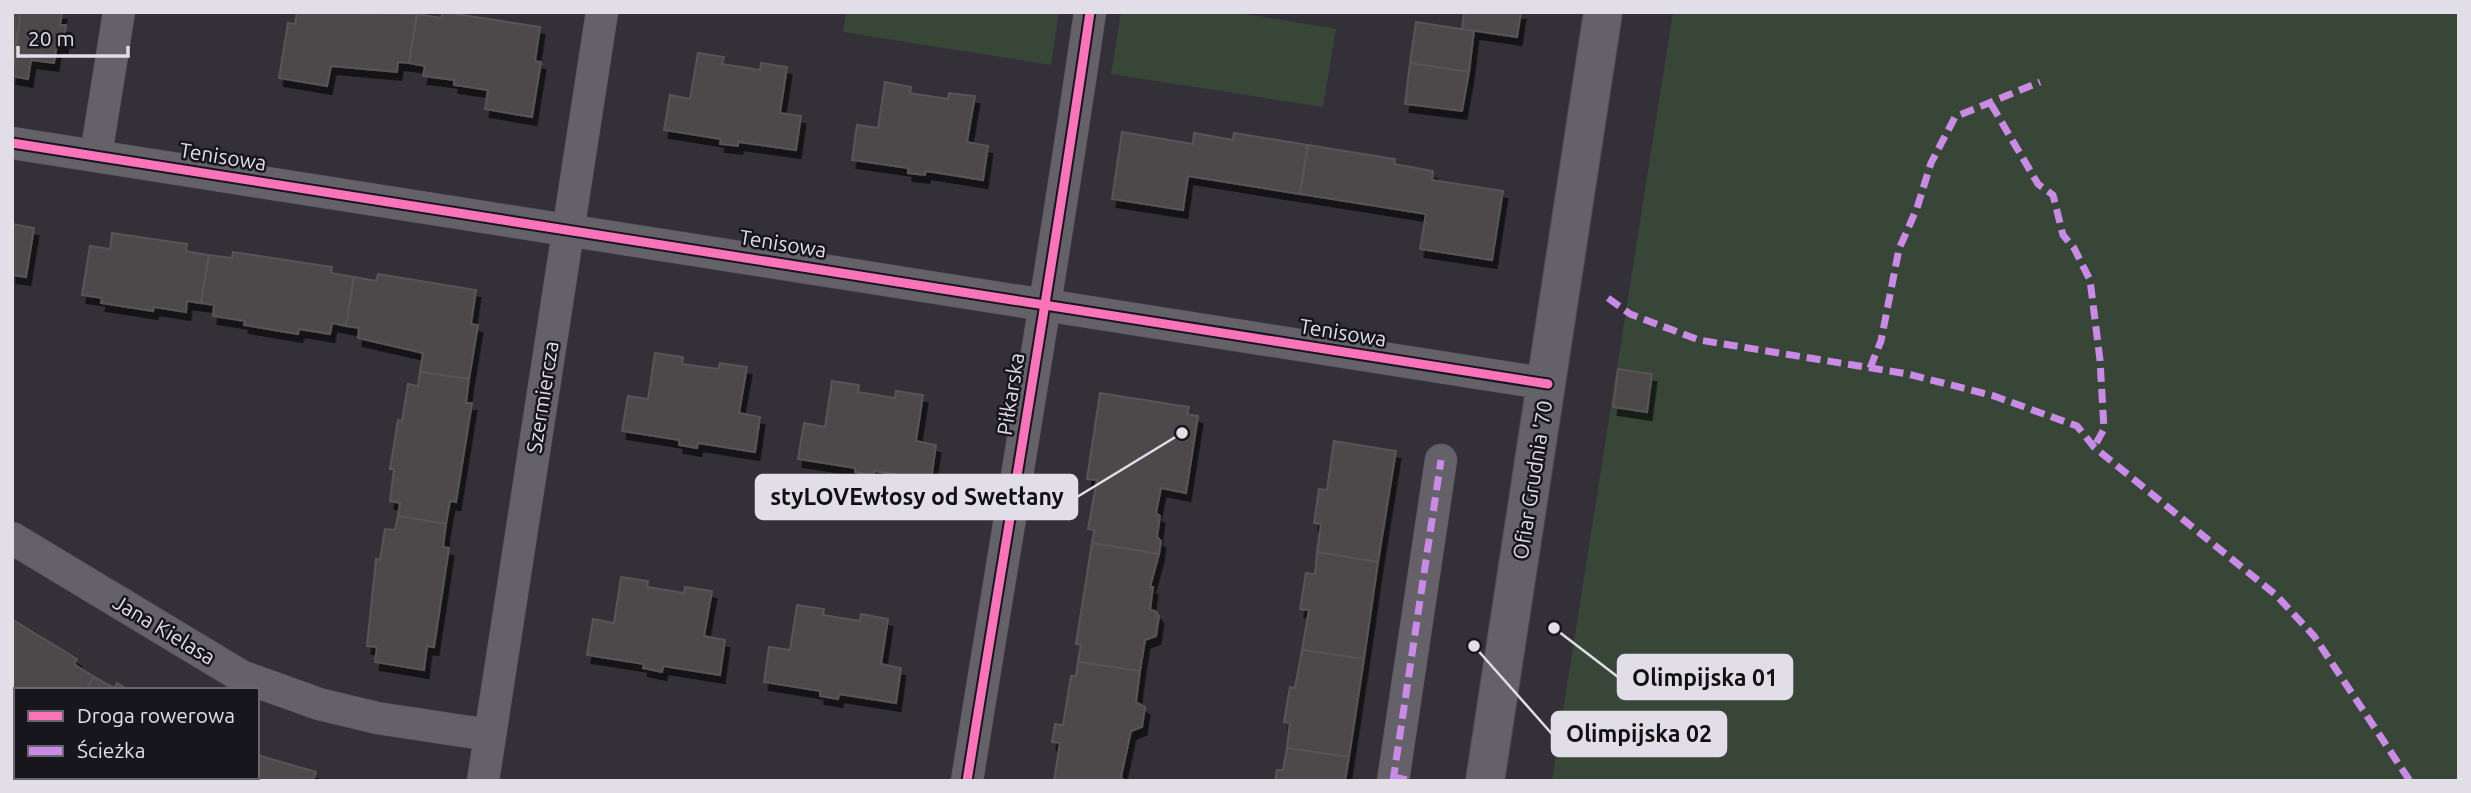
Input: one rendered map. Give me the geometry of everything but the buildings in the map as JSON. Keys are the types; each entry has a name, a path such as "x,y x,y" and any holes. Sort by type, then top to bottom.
{"street":[{"path":"96,155 119,12"},
{"name":"Szermiercza","path":"483,781 602,12"},
{"name":"Piłkarska","path":"967,781 1090,12"},
{"name":"Ofiar Grudnia '70","path":"1485,781 1603,12"},
{"name":"Tenisowa","path":"12,143 569,228 1548,384"},
{"path":"1399,779 1441,460"},
{"name":"Jana Kielasa","path":"12,538 242,676 319,704 377,718 489,735"}],"green space":[{"path":"846,12 1059,12 1051,65 843,32"},
{"path":"1121,12 1233,12 1336,29 1323,107 1111,74"},
{"path":"1673,12 2459,12 2459,781 1552,781"}],"marked path":[{"path":"1870,368 1881,341 1899,249 1917,208 1931,163 1955,117 2040,82"},
{"path":"1991,104 2038,184 2053,195 2063,235 2074,248 2090,280 2100,360 2104,429 2094,447"},
{"path":"1608,298 1630,314 1699,340 1908,374 1994,396 2077,426 2094,447 2276,595 2314,636 2410,781"},
{"path":"1393,781 1441,460"},
{"path":"1393,777 1412,781"}],"cycle path":[{"path":"967,781 1046,301 1090,12"},
{"path":"12,143 1548,384"}],"place":[{"name":"styLOVEwłosy od Swetłany","path":"1182,433"},
{"name":"Olimpijska 01","path":"1554,628"},
{"name":"Olimpijska 02","path":"1474,646"}]}
